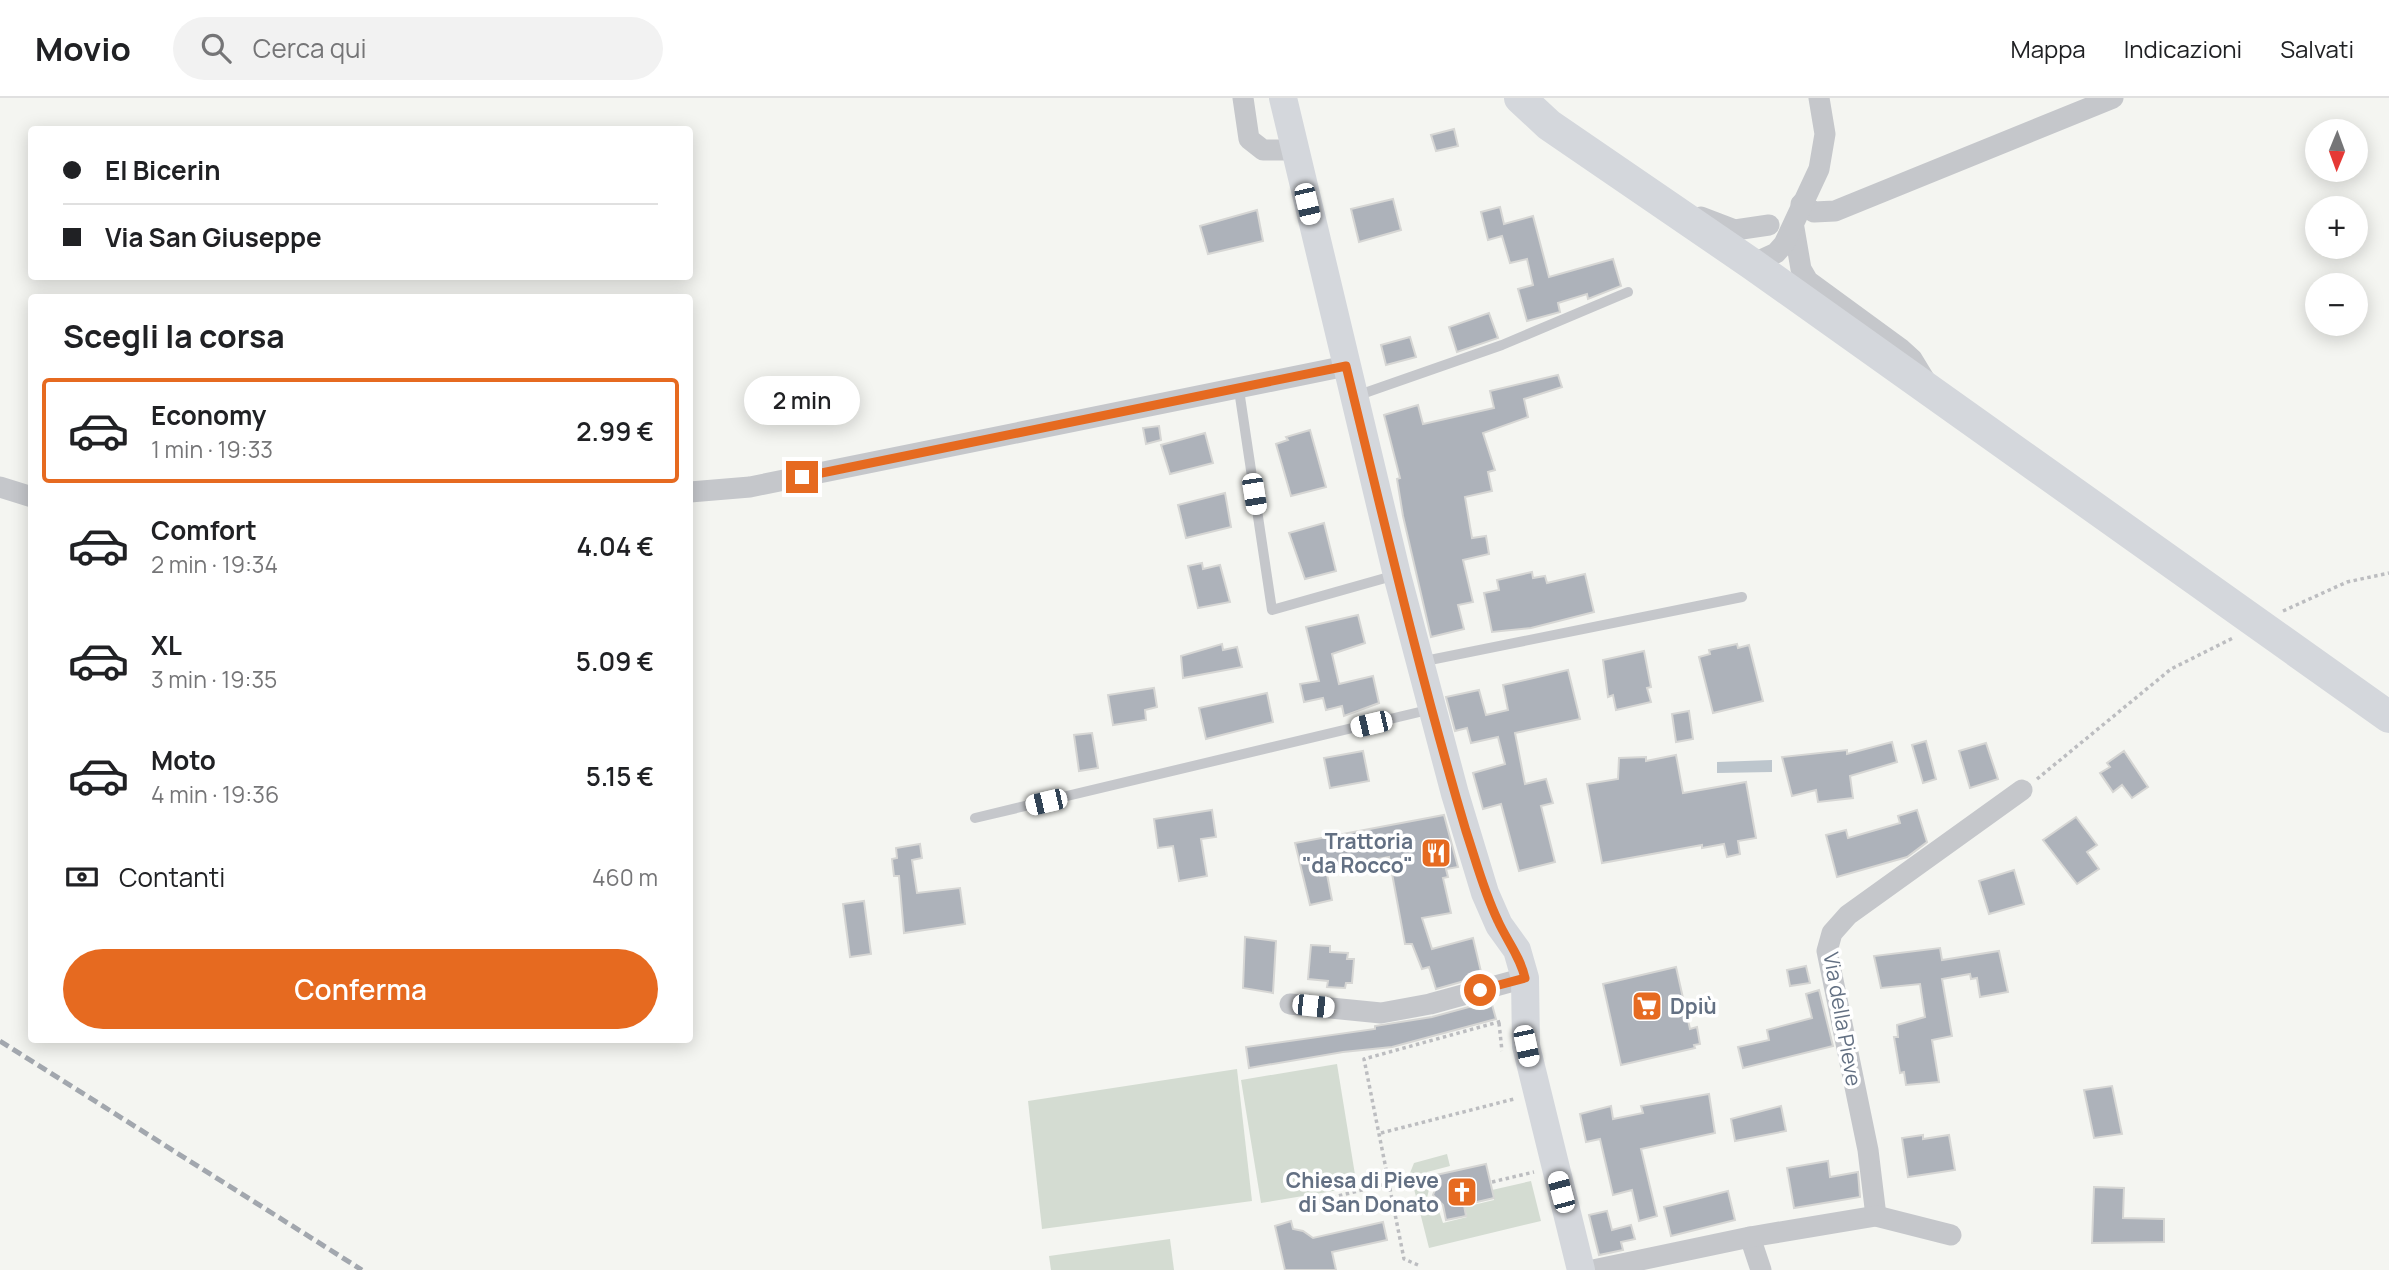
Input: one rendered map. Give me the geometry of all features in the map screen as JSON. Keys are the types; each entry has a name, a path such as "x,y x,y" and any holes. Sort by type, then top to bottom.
{"main road":[{"path":"1520,98 1549,125 1752,264 2389,717"}],"street":[{"path":"1243,98 1249,139 1263,150 1293,150"},
{"path":"1283,98 1293,150 1420,662 1485,893 1499,925 1517,950 1525,978 1526,1046 1581,1270"},
{"path":"1752,264 1776,253 1794,228 1801,204 1819,169 1824,149 1819,98"},
{"path":"1801,204 1814,212 1835,211 2113,98"},
{"path":"1588,152 1719,226 1735,230 1769,225"},
{"path":"1752,264 1760,239 1769,225 1801,204"},
{"path":"1794,228 1801,269 1808,281 1901,349 1920,369 1929,390"},
{"path":"693,492 750,487 1239,390 1346,366"},
{"path":"0,486 28,496"},
{"name":"Via della Pieve","path":"1877,1216 1868,1150 1827,951 1832,933 1848,915 2022,790"},
{"path":"1290,1004 1381,1013 1430,1004 1525,978"},
{"path":"1593,1270 1751,1237 1877,1216 1951,1235"},
{"path":"1751,1237 1760,1270"}],"lane":[{"path":"1354,396 1502,345 1628,292"},
{"path":"1239,390 1272,610 1397,575"},
{"path":"1420,662 1742,597"},
{"path":"975,818 1433,708"}],"path":[{"path":"2275,615 2347,582 2389,573"},
{"path":"2022,790 2063,760 2171,669 2240,635"},
{"path":"1418,1265 1404,1259 1364,1059 1508,1019"},
{"path":"1380,1133 1514,1099"},
{"path":"1492,1182 1534,1172"},
{"path":"1303,1214 1314,1202 1402,1180"}],"shaded area":[{"path":"1772,760 1772,772 1717,773 1717,762"},
{"path":"1337,1064 1357,1187 1261,1203 1241,1080"},
{"path":"1237,1069 1252,1201 1042,1229 1028,1101"},
{"path":"1447,1154 1450,1166 1427,1172 1430,1185 1427,1198 1438,1208 1443,1223 1467,1217 1465,1207 1494,1200 1492,1190 1531,1181 1541,1221 1429,1248 1410,1173 1414,1163"},
{"path":"1170,1239 1174,1270 1051,1270 1049,1256"}],"building":[{"path":"1454,129 1458,146 1436,151 1431,135"},
{"path":"1393,199 1401,230 1359,242 1351,209"},
{"path":"1500,207 1504,224 1533,216 1549,277 1613,259 1621,286 1588,299 1587,294 1558,303 1560,312 1527,321 1518,289 1533,285 1527,259 1510,263 1502,236 1488,240 1481,212"},
{"path":"1257,210 1263,241 1208,254 1200,226"},
{"path":"1489,313 1498,338 1457,352 1449,327"},
{"path":"1410,337 1416,357 1386,365 1381,345"},
{"path":"1558,375 1562,387 1524,399 1528,417 1483,433 1495,470 1488,472 1492,491 1465,497 1472,538 1486,536 1489,554 1463,560 1473,602 1458,605 1464,629 1431,637 1403,516 1397,479 1400,478 1384,415 1418,405 1423,424 1494,408 1490,391"},
{"path":"1159,426 1161,440 1146,444 1143,428"},
{"path":"1310,430 1326,487 1291,496 1276,444 1288,440 1286,437"},
{"path":"1205,433 1213,463 1170,474 1161,445"},
{"path":"1225,493 1231,527 1186,538 1178,505"},
{"path":"1324,523 1336,571 1305,579 1289,533"},
{"path":"1202,563 1203,569 1220,565 1230,602 1198,608 1188,566"},
{"path":"1532,572 1533,578 1545,576 1547,583 1585,574 1594,612 1531,628 1492,632 1484,593 1499,590 1497,580"},
{"path":"1358,615 1365,643 1332,654 1339,684 1373,676 1379,703 1344,716 1342,706 1326,710 1323,698 1304,702 1300,684 1319,681 1306,627"},
{"path":"1222,644 1223,650 1237,647 1242,667 1183,678 1181,656"},
{"path":"1737,644 1738,648 1749,645 1763,701 1713,713 1699,657 1710,654 1709,650"},
{"path":"1644,651 1651,702 1616,710 1613,695 1608,697 1603,660"},
{"path":"1568,670 1580,719 1515,733 1525,784 1546,779 1553,803 1541,806 1555,862 1519,871 1501,804 1483,809 1473,773 1505,764 1498,737 1471,743 1467,728 1455,731 1446,697 1479,690 1486,715 1508,710 1503,685"},
{"path":"1154,688 1157,707 1145,710 1146,720 1113,725 1108,695"},
{"path":"1267,693 1273,722 1206,739 1199,708"},
{"path":"1689,711 1693,739 1676,742 1672,714"},
{"path":"1092,733 1098,768 1079,771 1074,735"},
{"path":"1926,741 1936,779 1923,783 1912,745"},
{"path":"1892,742 1897,762 1850,776 1853,798 1818,802 1816,790 1792,796 1782,757 1847,750 1847,754"},
{"path":"1986,743 1998,779 1970,788 1959,751"},
{"path":"1363,751 1369,781 1330,788 1324,758"},
{"path":"2124,751 2148,787 2132,798 2122,785 2113,792 2100,773 2110,767 2107,763"},
{"path":"1676,755 1683,793 1746,782 1756,838 1738,841 1740,854 1727,857 1724,844 1702,848 1702,845 1602,863 1587,784 1618,779 1619,758 1646,757 1646,761"},
{"path":"1212,810 1216,837 1201,839 1207,876 1179,881 1173,846 1158,848 1154,819"},
{"path":"1917,810 1927,842 1907,857 1837,877 1826,835 1846,830 1848,838 1900,823 1898,816"},
{"path":"1444,815 1458,867 1446,869 1448,877 1443,878 1451,913 1422,918 1432,949 1473,938 1482,976 1436,989 1429,967 1422,969 1412,944 1405,944 1389,857 1326,869 1332,900 1310,905 1295,843"},
{"path":"2076,817 2097,845 2087,852 2099,869 2077,884 2043,840"},
{"path":"920,844 922,858 912,860 917,893 960,888 965,924 904,933 899,876 894,876 892,859 897,858 896,848"},
{"path":"2014,870 2024,904 1989,914 1979,881"},
{"path":"864,901 871,954 850,957 843,904"},
{"path":"1245,937 1276,941 1273,993 1243,988"},
{"path":"1311,945 1330,946 1330,952 1348,953 1347,959 1354,959 1352,983 1346,983 1345,988 1327,987 1328,981 1308,979"},
{"path":"1940,948 1942,960 1999,951 2008,992 1980,997 1977,978 1971,979 1970,974 1942,979 1952,1036 1932,1040 1939,1082 1906,1085 1904,1072 1900,1073 1894,1037 1898,1037 1897,1025 1925,1017 1920,984 1881,988 1874,956"},
{"path":"1806,966 1810,983 1790,986 1787,970"},
{"name":"Dpiù","path":"1676,967 1690,1029 1697,1027 1700,1044 1694,1045 1695,1048 1621,1065 1603,984"},
{"path":"1819,990 1833,1046 1743,1068 1738,1047 1769,1040 1767,1030 1812,1018 1806,994"},
{"path":"1491,1001 1496,1019 1392,1047 1343,1052 1249,1068 1246,1047 1375,1029 1375,1026 1432,1017"},
{"path":"2112,1086 2122,1134 2094,1138 2084,1090"},
{"path":"1709,1094 1715,1133 1641,1149 1657,1216 1639,1221 1632,1190 1613,1195 1600,1139 1586,1142 1580,1114 1611,1106 1613,1119 1643,1113 1641,1106"},
{"path":"1781,1106 1786,1131 1735,1141 1731,1119"},
{"path":"1923,1135 1923,1139 1949,1135 1955,1170 1908,1177 1902,1138"},
{"path":"1828,1161 1830,1177 1858,1172 1860,1197 1794,1208 1787,1168"},
{"name":"Chiesa di Pieve di San Donato","path":"1486,1164 1494,1198 1464,1205 1466,1216 1446,1220 1443,1205 1433,1195 1438,1182 1436,1175"},
{"path":"2094,1187 2124,1188 2123,1218 2164,1219 2164,1242 2092,1243"},
{"path":"1728,1191 1735,1220 1671,1236 1664,1207"},
{"path":"1607,1211 1612,1230 1631,1225 1635,1239 1621,1242 1623,1250 1599,1255 1589,1215"},
{"path":"1291,1221 1293,1229 1303,1231 1313,1238 1383,1222 1387,1240 1332,1252 1336,1270 1285,1270 1275,1226"}],"railway":[{"path":"0,1041 362,1270"}],"place":[{"name":"Trattoria \"da Rocco\"","path":"1436,853"},
{"name":"Dpiù","path":"1647,1006"},
{"name":"Chiesa di Pieve di San Donato","path":"1462,1192"}],"route":[{"path":"802,477 1239,390 1346,366 1397,575 1455,794 1485,893 1499,925 1517,950 1525,978 1480,990"}]}
